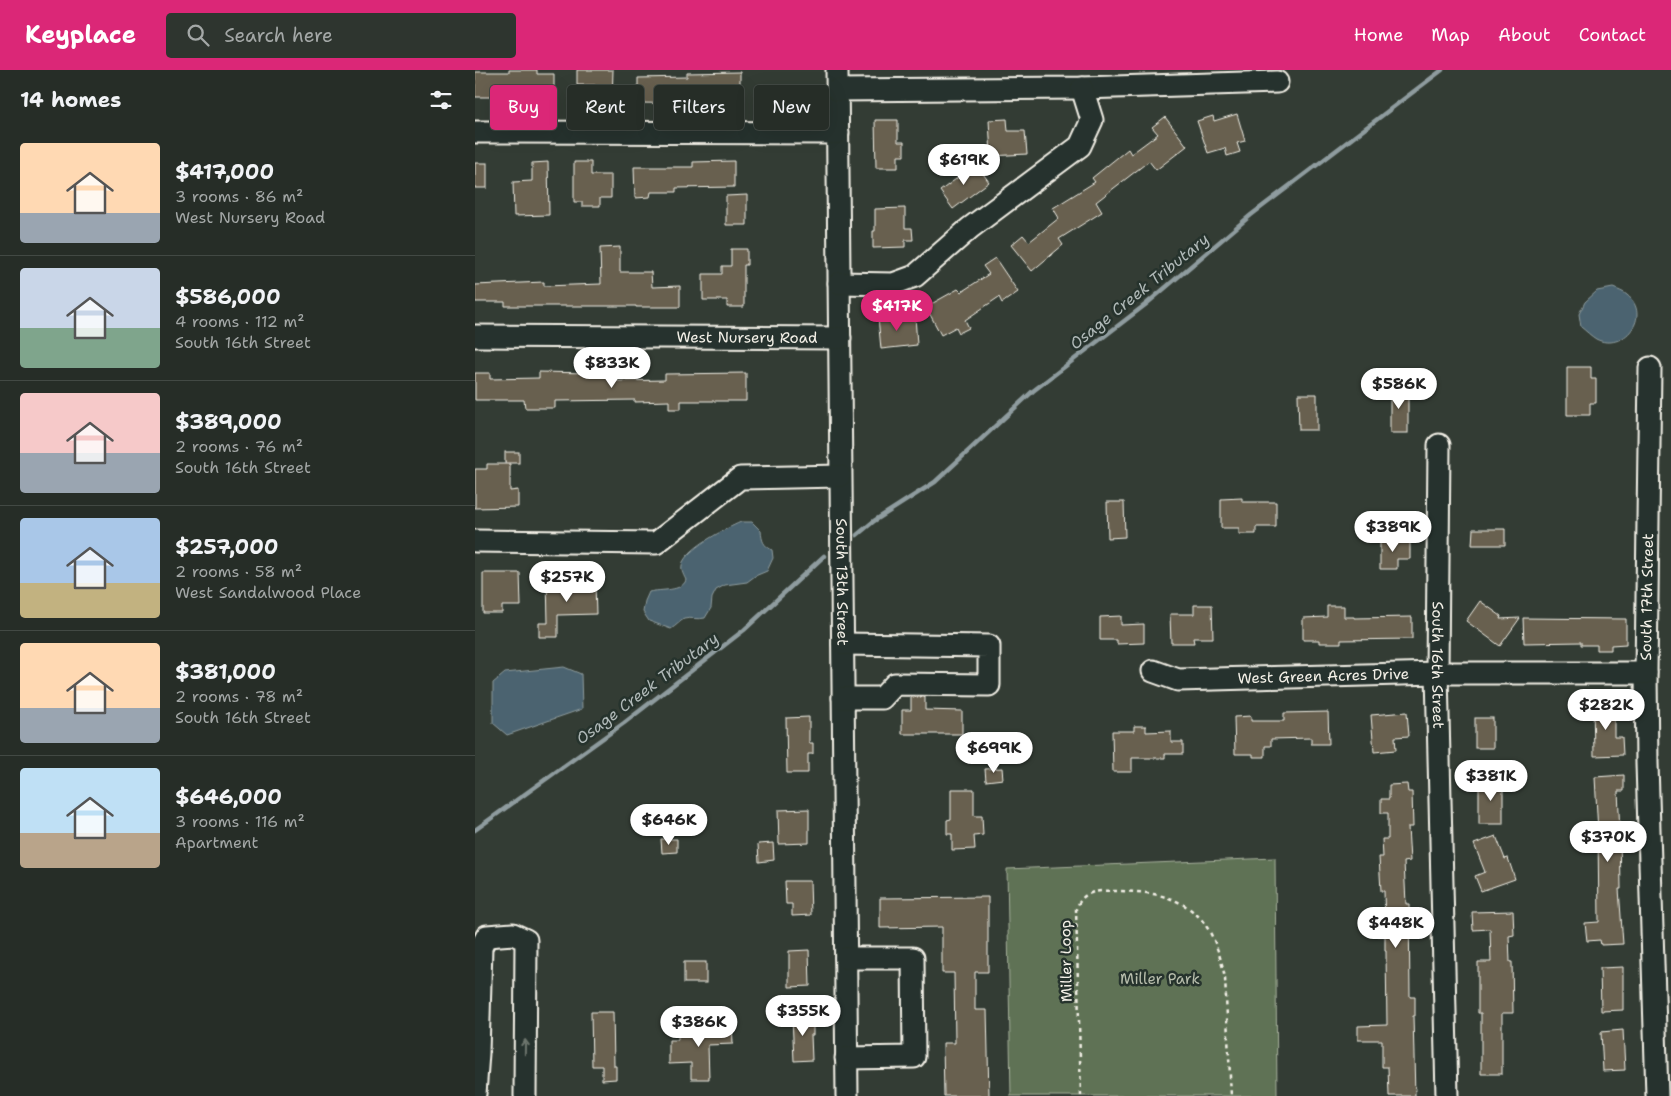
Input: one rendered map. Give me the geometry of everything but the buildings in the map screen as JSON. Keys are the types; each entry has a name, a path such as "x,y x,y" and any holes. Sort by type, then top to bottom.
{"street":[{"path":"837,80 1082,88 1277,82"},
{"name":"South 13th Street","path":"837,80 847,1096"},
{"path":"839,283 893,284 915,276 970,228 1080,146 1092,120 1082,88"},
{"path":"475,132 838,133"},
{"name":"West Nursery Road","path":"475,336 840,338"},
{"name":"South 17th Street","path":"1650,368 1646,673 1647,773 1657,1096"},
{"name":"South 16th Street","path":"1439,445 1437,673 1447,1096"},
{"path":"475,541 656,543 740,478 841,476"},
{"path":"843,644 989,646 989,685 895,684 882,698 843,698"},
{"name":"West Green Acres Drive","path":"1153,671 1178,680 1437,673 1646,673"},
{"path":"475,1094 481,947 487,936 513,934 526,940 525,1096"},
{"path":"846,958 913,958 914,1057 846,1058"}],"path":[{"name":"Miller Loop","path":"1081,1096 1076,909 1079,902 1086,895 1092,892 1103,891 1142,892 1175,900 1189,908 1207,928 1223,966 1225,978 1231,1096"}],"green space":[{"name":"Miller Park","path":"1275,858 1277,1096 1011,1096 1007,869"}],"water":[{"path":"1613,288 1623,292 1634,303 1637,313 1636,322 1625,337 1616,341 1606,342 1596,339 1581,327 1579,314 1585,302 1597,291"},
{"path":"741,522 752,522 761,531 765,544 772,550 773,558 767,571 747,582 725,585 716,590 712,598 711,608 705,618 684,619 671,629 649,621 643,612 649,592 676,588 684,584 686,580 682,567 687,556 701,544"},
{"path":"564,667 581,674 582,709 507,735 493,723 493,683 505,673"}],"waterway":[{"name":"Osage Creek Tributary","path":"857,535 874,521 935,482 1033,391 1145,305 1251,215 1442,70"},
{"name":"Osage Creek Tributary","path":"475,830 624,723 744,630 824,556"}]}
